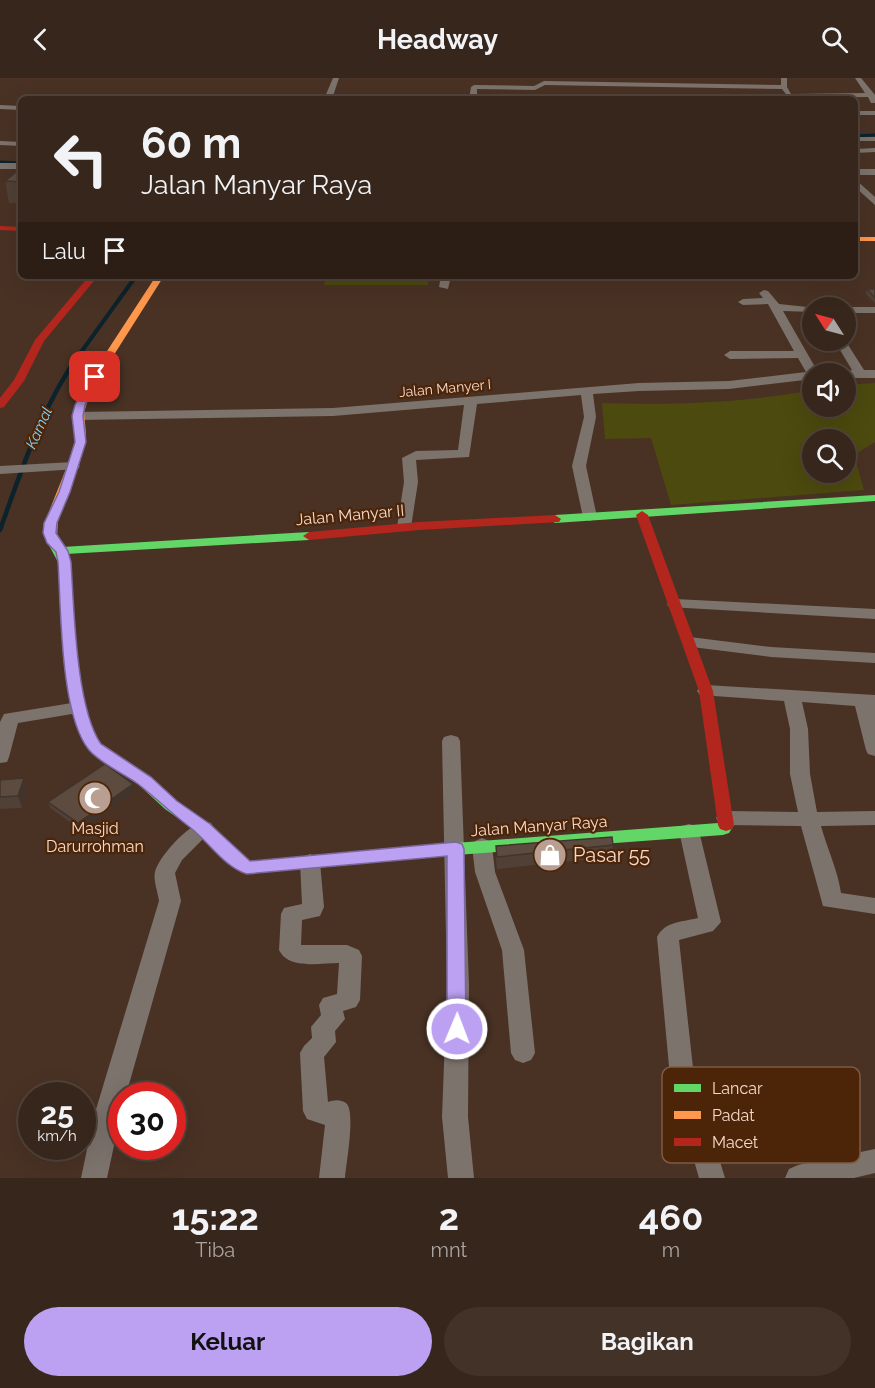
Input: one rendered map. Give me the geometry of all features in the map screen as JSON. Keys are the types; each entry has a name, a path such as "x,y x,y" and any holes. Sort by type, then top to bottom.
{"street":[{"path":"329,96 336,78"},
{"path":"858,78 873,96"},
{"path":"473,96 474,87 535,88 544,83 784,82 789,96 873,96"},
{"path":"0,107 18,108"},
{"path":"858,113 875,113"},
{"path":"858,139 875,139"},
{"path":"0,143 18,144"},
{"path":"858,151 874,152"},
{"path":"0,166 18,166"},
{"path":"858,172 875,172"},
{"path":"858,183 875,185"},
{"path":"858,184 874,200"},
{"path":"0,228 18,229"},
{"path":"858,239 875,239"},
{"path":"0,405 19,381 40,340 91,279"},
{"name":"Jalan Manyar Raya","path":"158,279 86,392 78,416 80,442 51,523 50,533 54,543 62,551 78,708 89,737 96,748 145,781 171,805 204,828 247,868 482,846 723,829 727,824 726,818"},
{"path":"743,302 771,300 802,307"},
{"path":"771,300 807,363"},
{"path":"856,309 871,310 875,321"},
{"path":"846,351 860,374"},
{"path":"730,356 802,354"},
{"path":"856,374 875,374"},
{"name":"Jalan Manyer I","path":"78,416 333,412 639,387 729,386 802,376"},
{"path":"587,392 590,417 579,466 590,518"},
{"path":"404,527 411,482 409,458 416,455 464,454 471,401"},
{"path":"0,470 73,466"},
{"path":"875,498 642,514 706,691 726,818 875,818"},
{"name":"Jalan Manyar II","path":"62,551 282,538 404,527 642,514"},
{"path":"675,604 875,614"},
{"path":"690,642 771,652 875,658"},
{"path":"706,691 869,700 875,750"},
{"path":"792,695 799,729 800,774 809,819 824,873 828,878 831,900 875,906"},
{"path":"0,757 10,718 78,708"},
{"path":"452,741 458,985 455,1117 461,1178"},
{"path":"94,1178 107,1116 170,901 165,873 175,855 204,828"},
{"path":"681,1067 668,937 679,929 702,928 710,922 689,831"},
{"path":"482,846 485,872 513,950 523,1053"},
{"path":"310,862 314,907 312,910 292,915 290,950 295,954 347,954 351,956 348,1000 331,1005 333,1019 323,1027 324,1042 312,1053 316,1111 319,1114 337,1111 339,1113 332,1178"},
{"path":"798,1178 875,1161"},
{"path":"708,1163 712,1178"}],"shaded area":[{"path":"325,279 429,279 428,285 324,285"},
{"path":"875,383 875,442 856,454 856,429 802,429 802,483 856,483 856,462 864,490 671,505 651,438 605,439 602,403 708,402 802,392 802,417 856,417 856,384"}],"building":[{"path":"18,170 18,182 5,181"},
{"path":"867,289 875,289 875,298"},
{"name":"Masjid Darurrohman","path":"105,764 133,784 78,823 48,802"},
{"path":"24,778 18,796 0,797 0,780"},
{"path":"612,837 613,845 497,857 496,846"}],"waterway":[{"path":"858,136 875,135"},
{"name":"Kamal","path":"0,162 18,163"},
{"name":"Kamal","path":"79,355 134,279"},
{"name":"Kamal","path":"0,530 44,416 80,353"}],"traffic: fast":[{"path":"555,519 875,498"},
{"path":"52,519 51,538 64,562 69,636 78,708 89,737 96,748 145,781 171,805 204,828 215,839"},
{"path":"62,551 309,536"},
{"path":"429,851 723,829 726,825"}],"traffic: slow":[{"path":"858,239 875,239"},
{"path":"52,519 79,449 81,434 79,412 86,391 158,279"}],"traffic: jam":[{"path":"0,228 18,229"},
{"path":"0,405 19,381 40,340 91,279"},
{"path":"642,515 706,691 726,825"},
{"path":"309,536 419,526 555,519"},
{"path":"215,839 247,868 429,851"}],"place":[{"name":"Masjid Darurrohman","path":"95,798"},
{"name":"Pasar 55","path":"550,855"}],"route":[{"path":"95,377 80,405 78,416 81,430 80,442 51,523 50,533 54,543 62,551 78,708 89,737 96,748 145,781 171,805 204,828 247,868 456,849 457,1029"}]}
